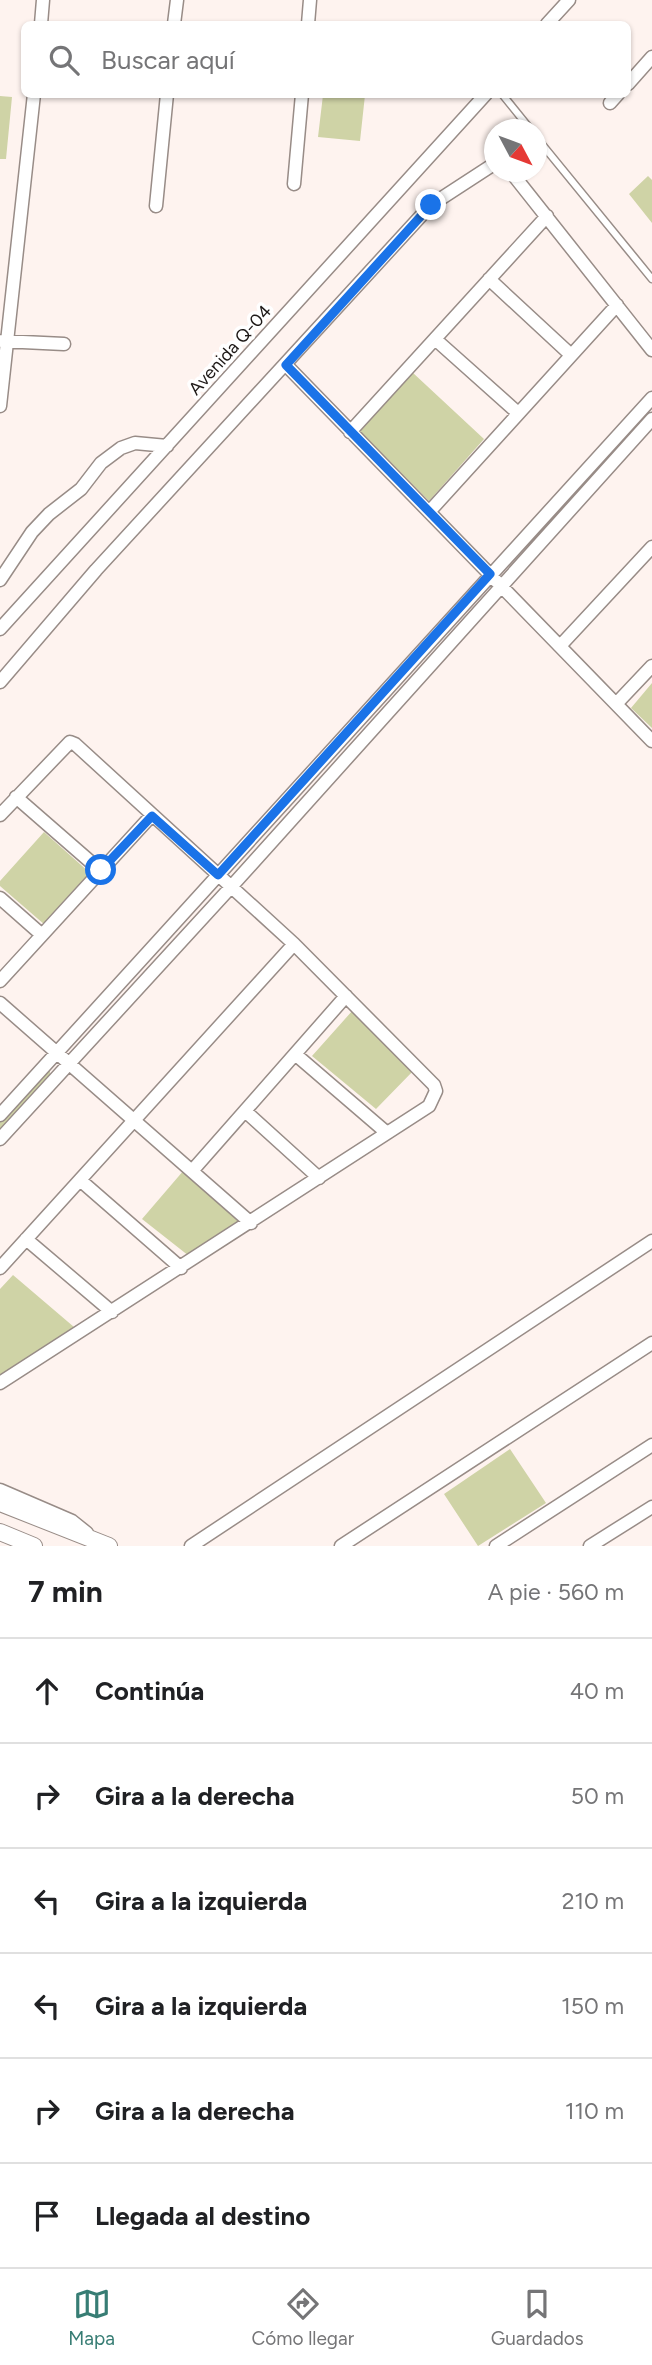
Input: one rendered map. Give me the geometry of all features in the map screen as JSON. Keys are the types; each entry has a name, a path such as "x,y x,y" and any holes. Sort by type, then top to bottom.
{"main road":[{"path":"0,1503 102,1543"},
{"path":"0,1532 34,1546"}],"street":[{"path":"41,21 43,0"},
{"path":"174,21 177,0"},
{"path":"308,21 310,0"},
{"path":"550,21 569,0"},
{"path":"631,81 652,57"},
{"path":"0,406 4,341 34,98"},
{"path":"156,206 167,98"},
{"path":"294,184 302,98"},
{"name":"Avenida Q-04","path":"0,629 482,98"},
{"path":"0,682 96,570 431,205 484,171"},
{"path":"519,182 652,350"},
{"path":"350,432 547,216"},
{"path":"489,279 571,355"},
{"path":"429,512 617,305"},
{"path":"435,339 518,413"},
{"path":"4,341 64,344"},
{"path":"286,365 652,741"},
{"path":"0,1115 652,398"},
{"path":"0,1139 231,887 290,828 454,647 502,586 652,419"},
{"path":"0,580 32,532 49,514 81,489 101,463 121,448 135,443 167,446"},
{"path":"560,646 652,547"},
{"path":"439,631 454,647"},
{"path":"616,704 652,666"},
{"path":"0,815 70,743 80,749 294,944 434,1085 436,1091 429,1106 0,1383"},
{"path":"16,797 101,870"},
{"path":"273,814 290,828"},
{"path":"0,981 152,816"},
{"path":"0,898 42,935"},
{"path":"0,1268 294,944"},
{"path":"192,1171 346,996"},
{"path":"0,1003 251,1223"},
{"path":"295,1054 387,1133"},
{"path":"245,1111 319,1178"},
{"path":"80,1180 181,1268"},
{"path":"26,1239 112,1312"},
{"path":"191,1546 652,1241"},
{"path":"341,1546 652,1343"},
{"path":"496,1546 652,1445"},
{"path":"0,1490 72,1521 102,1543"},
{"path":"590,1546 652,1507"}],"lane":[{"path":"505,98 522,119"},
{"path":"547,149 652,279"}],"green space":[{"path":"0,96 12,97 6,159 0,159"},
{"path":"323,98 365,98 360,141 318,137"},
{"path":"648,176 652,180 652,223 629,194"},
{"path":"412,372 484,439 429,501 359,430"},
{"path":"652,683 652,728 631,708"},
{"path":"44,832 90,873 90,879 45,925 0,886 0,881"},
{"path":"353,1010 415,1069 376,1109 312,1056"},
{"path":"50,1070 50,1076 0,1130 0,1122"},
{"path":"184,1170 242,1225 189,1256 142,1219"},
{"path":"13,1275 74,1327 0,1376 0,1289"},
{"path":"510,1449 546,1503 478,1546 444,1494"}],"route":[{"path":"101,870 152,816 218,875 490,574 286,365 431,205"}]}
